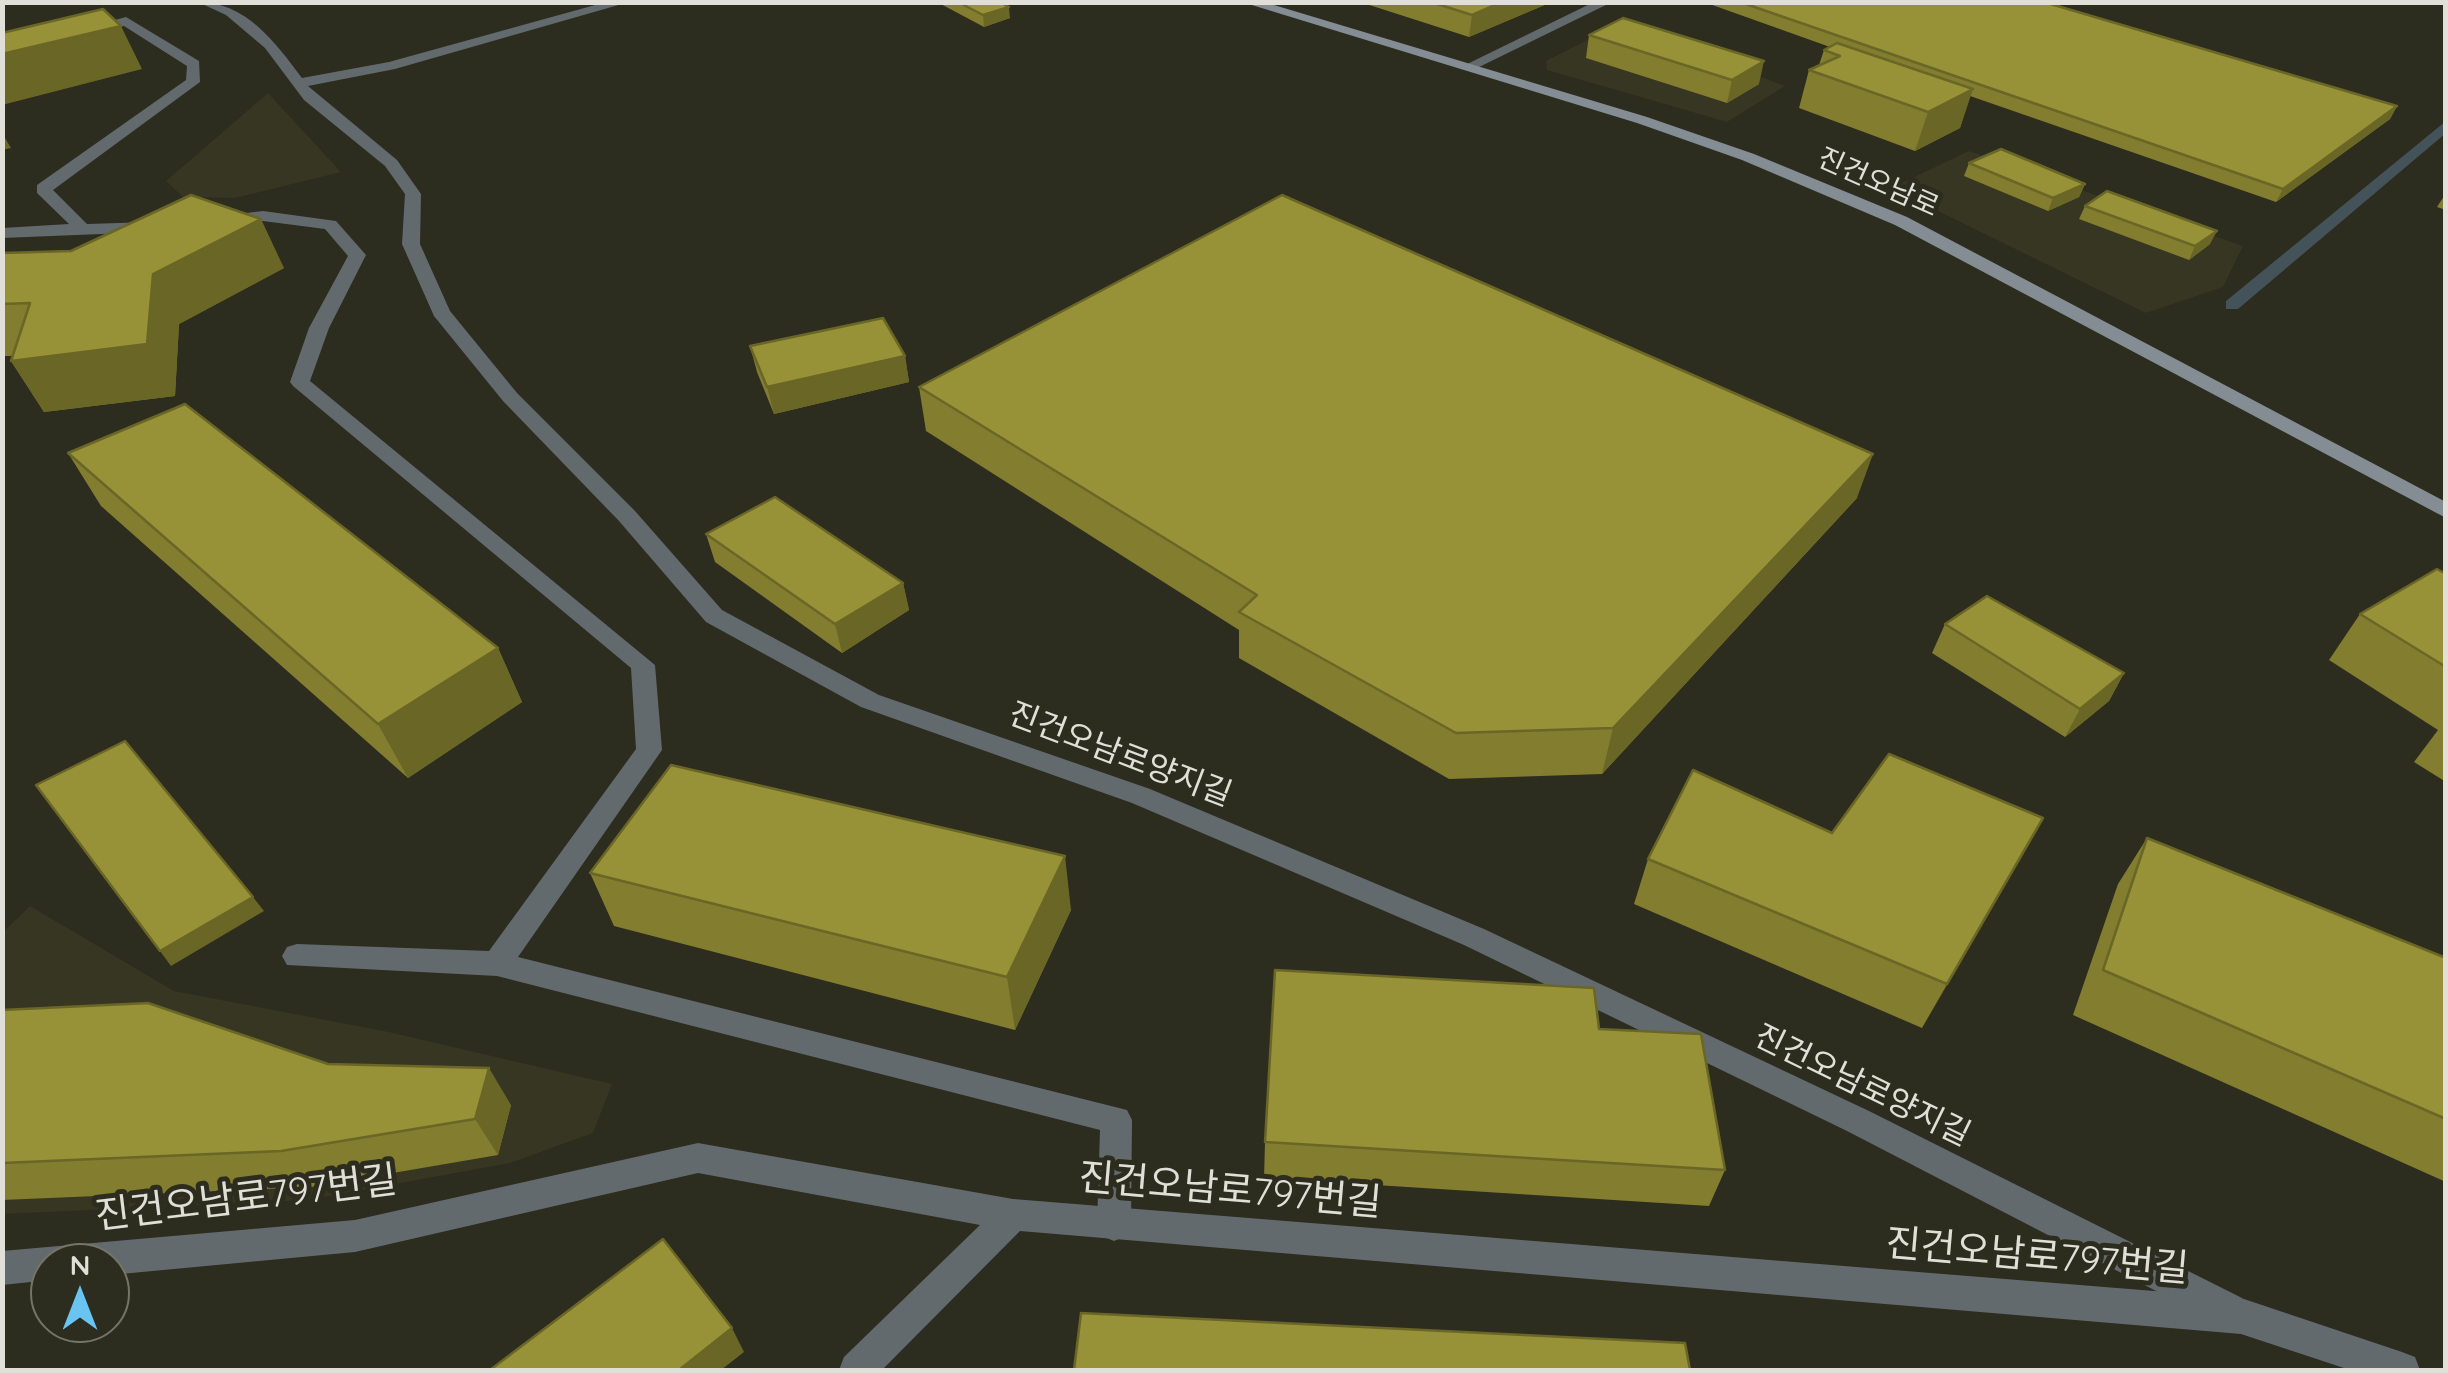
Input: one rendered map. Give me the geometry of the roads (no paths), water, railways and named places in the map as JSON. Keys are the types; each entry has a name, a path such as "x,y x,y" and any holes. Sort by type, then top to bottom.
{"main road":[{"name":"진건오남로","path":"1248,2 1468,67 1748,157 1901,221 2446,510"}],"street":[{"name":"진건오남로양지길","path":"204,2 232,12 270,45 310,98 391,163 412,194 411,244 441,312 510,398 626,516 714,616 870,701 1142,796 1474,937 1858,1121 2241,1316"},
{"path":"298,83 390,66 623,2"},
{"path":"1468,67 1606,2"},
{"path":"55,37 126,21 194,64 193,82 42,189 84,230"},
{"path":"2,233 190,225 263,216 330,225 357,255 319,328 300,382 643,665 649,750 497,964"},
{"path":"297,956 497,964 1116,1120 1114,1225"},
{"name":"진건오남로797번길","path":"130,1256 355,1236 698,1158 1013,1216 2241,1316 2402,1370"},
{"path":"857,1370 1013,1216"},
{"name":"진건오남로797번길","path":"2,1268 30,1265"}],"waterway":[{"path":"2232,305 2446,125"}]}
